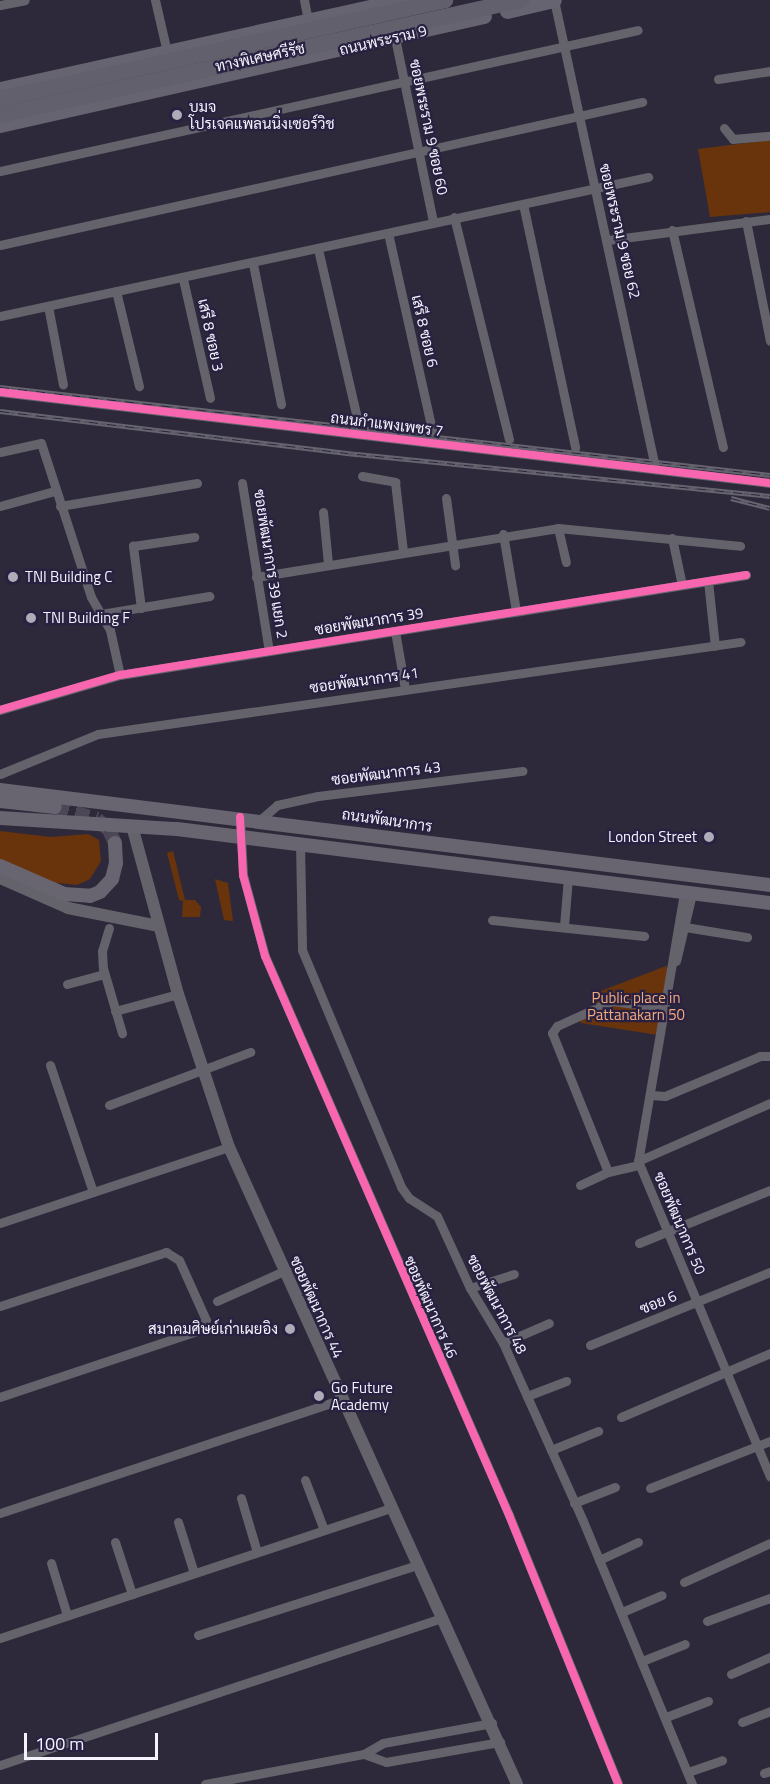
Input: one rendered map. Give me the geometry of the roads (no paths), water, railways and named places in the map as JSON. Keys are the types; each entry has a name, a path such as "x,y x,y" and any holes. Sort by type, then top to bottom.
{"highway":[{"name":"ทางพิเศษศรีรัช","path":"0,99 445,0"},
{"name":"ทางพิเศษศรีรัช","path":"0,115 520,0"}],"main road":[{"path":"0,89 384,2 403,0"},
{"name":"ถนนพระราม 9","path":"0,125 395,38 554,0"},
{"name":"ถนนพัฒนาการ","path":"0,790 240,817 770,885"},
{"path":"0,801 55,807"},
{"path":"0,818 132,826 238,836 770,903"},
{"path":"0,866 64,894 90,896 100,892 112,879 115,843"}],"street":[{"path":"0,5 25,0"},
{"path":"155,0 167,52"},
{"path":"304,0 308,21"},
{"name":"ซอยพระราม 9 ซอย 62","path":"554,0 594,188 608,240 655,470"},
{"path":"0,171 404,84 638,30"},
{"name":"ซอยพระราม 9 ซอย 60","path":"395,38 433,222"},
{"path":"718,79 770,71"},
{"path":"0,245 642,102"},
{"path":"724,128 734,139 770,136"},
{"path":"0,316 253,264 454,217 648,177"},
{"path":"523,204 575,447"},
{"path":"454,217 509,439"},
{"path":"608,240 770,219"},
{"path":"746,221 770,341"},
{"path":"672,230 723,447"},
{"name":"เสรี 8 ซอย 6","path":"388,233 433,435"},
{"path":"318,249 358,422"},
{"path":"253,264 281,404"},
{"name":"เสรี 8 ซอย 3","path":"183,279 210,398"},
{"path":"116,291 139,386"},
{"path":"48,306 63,385"},
{"name":"ถนนกำแพงเพชร 7","path":"0,392 770,483"},
{"path":"0,452 41,443 92,597 110,630 120,675"},
{"path":"362,476 395,482 403,552"},
{"path":"60,506 197,483"},
{"name":"ซอยพัฒนาการ 39 แยก 2","path":"242,483 269,651"},
{"path":"0,506 55,491"},
{"path":"446,498 449,543 455,565"},
{"path":"323,512 328,564"},
{"path":"256,577 503,534 558,528 740,546"},
{"path":"558,528 566,562"},
{"path":"503,534 516,612"},
{"path":"141,608 133,546 194,537"},
{"path":"672,538 682,585"},
{"name":"ซอยพัฒนาการ 39","path":"0,710 120,675 746,575"},
{"path":"708,581 715,646"},
{"path":"101,614 210,596"},
{"path":"395,631 405,689"},
{"name":"ซอยพัฒนาการ 41","path":"0,774 98,734 740,642"},
{"name":"ซอยพัฒนาการ 43","path":"260,820 277,805 318,796 522,771"},
{"name":"ซอยพัฒนาการ 46","path":"240,817 238,836 243,875 265,956 509,1515 618,1784"},
{"name":"ซอยพัฒนาการ 44","path":"132,826 178,994 229,1147 417,1564 492,1723 517,1784"},
{"name":"ซอยพัฒนาการ 48","path":"300,843 302,950 400,1187 409,1198 437,1216 470,1288 502,1343 622,1612 692,1784"},
{"path":"564,926 568,877"},
{"path":"0,878 68,908 159,926"},
{"name":"ซอยพัฒนาการ 50","path":"672,968 685,927 688,894"},
{"name":"ซอยพัฒนาการ 50","path":"688,894 664,1008 639,1163 770,1476"},
{"path":"492,920 644,936"},
{"path":"685,927 747,937"},
{"path":"109,928 102,951 104,974 122,1033"},
{"path":"67,984 104,974"},
{"path":"115,1011 178,994"},
{"path":"608,1172 552,1033 557,1026 612,1001 664,1008"},
{"path":"109,1105 250,1052"},
{"path":"650,1095 665,1096 760,1056 770,1056"},
{"path":"50,1065 93,1192"},
{"path":"580,1185 608,1172 639,1163 770,1103"},
{"path":"0,1223 229,1147"},
{"path":"639,1243 770,1190"},
{"path":"0,1306 166,1251 179,1260 206,1320 200,1330 0,1397"},
{"path":"217,1301 286,1270"},
{"name":"ซอย 6","path":"590,1345 770,1272"},
{"path":"470,1288 514,1274"},
{"path":"502,1343 549,1323"},
{"path":"621,1417 770,1353"},
{"path":"527,1396 566,1381"},
{"path":"0,1513 342,1399"},
{"path":"550,1450 598,1431"},
{"path":"650,1488 770,1441"},
{"path":"305,1480 324,1530"},
{"path":"574,1503 615,1487"},
{"path":"241,1498 257,1552"},
{"path":"1,1634 132,1594 393,1507"},
{"path":"178,1522 194,1573"},
{"path":"115,1542 132,1594"},
{"path":"599,1560 638,1542"},
{"path":"684,1582 770,1543"},
{"path":"51,1563 67,1615"},
{"path":"198,1635 417,1564"},
{"path":"622,1612 662,1595"},
{"path":"707,1621 770,1598"},
{"path":"0,1765 443,1618"},
{"path":"642,1661 685,1644"},
{"path":"731,1674 770,1657"},
{"path":"666,1717 708,1701"},
{"path":"742,1722 770,1711"},
{"path":"205,1784 231,1781 364,1754 383,1743 492,1723"},
{"path":"364,1754 386,1762 500,1742"},
{"path":"687,1772 722,1760"}],"tunnel":[{"path":"55,807 97,819 109,830 115,843"}],"railway":[{"path":"0,387 770,475"},
{"path":"0,411 357,454 770,496"},
{"path":"731,498 770,508"}],"place":[{"name":"บมจ โปรเจคแพลนนิ่งเซอร์วิช","path":"177,115"},
{"name":"TNI Building C","path":"13,577"},
{"name":"TNI Building F","path":"31,618"},
{"name":"London Street","path":"709,837"},
{"name":"สมาคมศิษย์เก่าเผยอิง","path":"290,1329"},
{"name":"Go Future Academy","path":"319,1396"}],"park label":[{"name":"Public place in Pattanakarn 50","path":"636,1006"}]}
